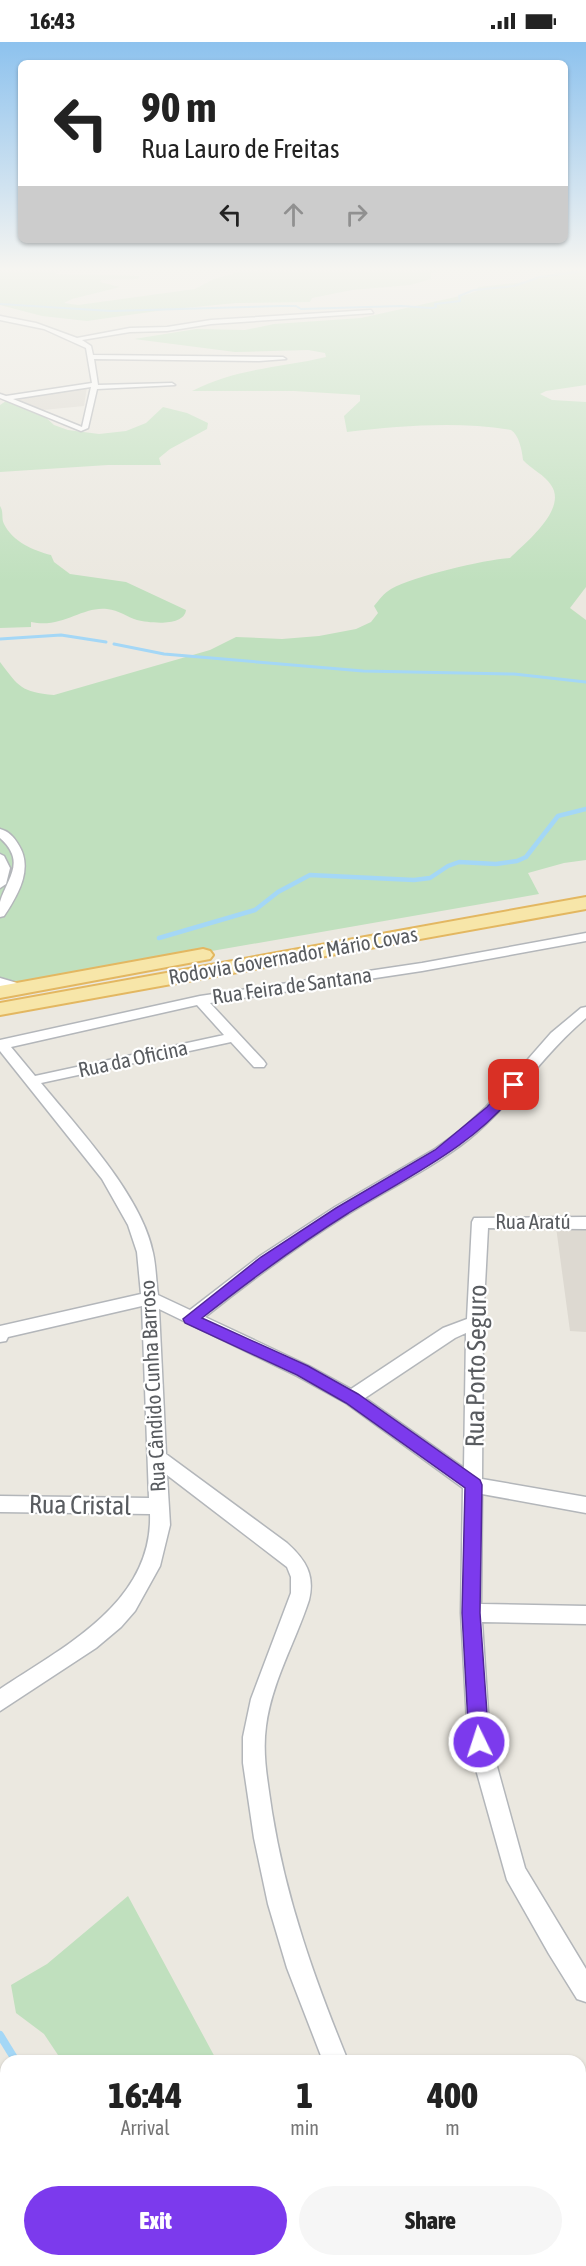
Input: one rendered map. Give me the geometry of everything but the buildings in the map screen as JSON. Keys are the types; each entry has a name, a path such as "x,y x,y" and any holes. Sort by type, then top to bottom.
{"main road":[{"name":"Rodovia Governador Mário Covas","path":"10,990 586,890"},
{"name":"Rodovia Governador Mário Covas","path":"0,1009 586,903"}],"street":[{"path":"2,397 81,429 85,428 94,386 92,375"},
{"path":"2,397 94,386 172,385"},
{"path":"0,832 17,849 21,864 14,887 0,913"},
{"path":"0,858 4,868 0,884"},
{"name":"Rua Feira de Santana","path":"1,1045 200,1000 422,967 586,937"},
{"path":"0,982 10,990"},
{"path":"200,1000 260,1064"},
{"path":"190,1319 266,1260 341,1211 440,1153 465,1134 491,1110 556,1036 586,1011"},
{"name":"Rua da Oficina","path":"32,1081 233,1037"},
{"name":"Rua Cândido Cunha Barroso","path":"0,1701 89,1641 114,1621 128,1605 150,1566 158,1542 160,1506 150,1298 145,1252 136,1225 108,1176 1,1045"},
{"name":"Rua Aratú","path":"480,1222 586,1223"},
{"name":"Rua Porto Seguro","path":"480,1222 475,1323 471,1613 479,1742 515,1872 557,1946 586,1990"},
{"path":"0,1336 1,1332 150,1298 303,1371 352,1398 474,1485 586,1505"},
{"path":"352,1398 434,1342 449,1333 475,1323"},
{"path":"156,1457 280,1549 297,1564 301,1575 301,1588 295,1609 274,1660 259,1711 254,1737 255,1769 264,1838 292,1954 334,2055"},
{"name":"Rua Cristal","path":"0,1504 160,1506"},
{"path":"471,1613 586,1615"}],"shaded area":[{"path":"87,387 84,406 43,410 12,399"},
{"path":"556,1227 586,1227 586,1332 570,1331"}],"green space":[{"path":"236,375 586,375 586,385 540,394 552,400 586,402 586,587 570,608 586,620 586,860 564,863 528,873 539,894 0,988 0,662 22,687 34,692 54,695 210,650 236,637 282,639 319,636 356,629 371,622 378,613 374,606 391,589 449,569 510,558 543,524 554,504 555,494 551,485 523,460 518,439 511,430 449,425 408,426 347,432 344,416 360,401 360,395 294,391 192,391"},
{"path":"9,399 41,413 54,425 68,430 99,434 126,431 146,423 163,407 187,413 208,423 207,429 170,449 159,458 161,465 108,465 0,472 0,405"},
{"path":"0,506 4,524 12,535 31,548 51,555 54,562 70,574 126,582 186,610 184,615 166,623 150,622 137,620 111,610 98,609 52,622 31,622 31,627 0,628"},
{"path":"128,1896 214,2055 58,2055 44,2034 16,2013 11,1985 47,1964"}],"waterway":[{"path":"0,639 61,635 106,642"},
{"path":"114,644 164,654 363,671 514,674 586,682"},
{"path":"159,938 255,910 278,892 310,875 414,880 430,878 448,866 459,862 496,864 517,861 526,857 558,816 586,809"},
{"path":"0,2035 12,2055"}],"route":[{"path":"479,1742 471,1613 474,1485 352,1398 303,1371 190,1319 266,1260 341,1211 440,1153 465,1134 514,1085"}]}
